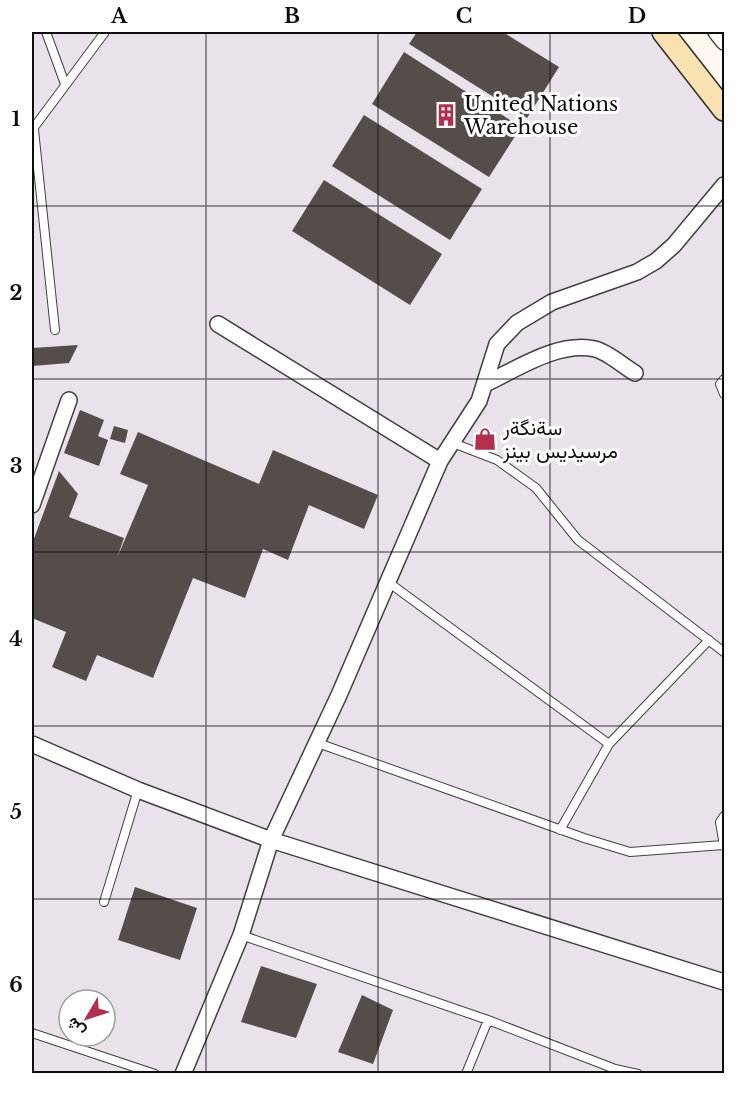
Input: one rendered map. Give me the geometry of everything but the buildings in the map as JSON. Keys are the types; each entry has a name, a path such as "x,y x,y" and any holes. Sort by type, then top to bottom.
{"street":[{"path":"663,32 724,110"},
{"path":"716,32 724,42"},
{"path":"183,1074 241,935 270,840 388,582 440,461 479,401 497,344 517,323 552,302 637,272 656,261 674,245 724,185"},
{"path":"218,324 440,461"},
{"path":"485,384 544,357 573,348 596,349 635,373"},
{"path":"32,505 69,400"},
{"path":"32,744 138,789 270,840 724,982"}],"lane":[{"path":"46,32 65,84"},
{"path":"55,330 33,130 105,32"},
{"path":"724,379 720,384 724,394"},
{"path":"453,443 497,460 536,488 579,540 724,652"},
{"path":"388,582 609,744"},
{"path":"560,830 609,744 709,640"},
{"path":"315,742 560,830 630,852 724,845 720,822 724,816"},
{"path":"104,902 138,789"},
{"path":"241,935 488,1020 615,1069 638,1074"},
{"path":"466,1074 488,1020"},
{"path":"32,1034 155,1074"}],"shaded area":[{"path":"32,32 653,32 724,126 724,1073 32,1073"}],"place":[{"name":"United Nations Warehouse","path":"446,115"},
{"name":"سةنگةر مرسيديس بينز","path":"485,439"}]}
